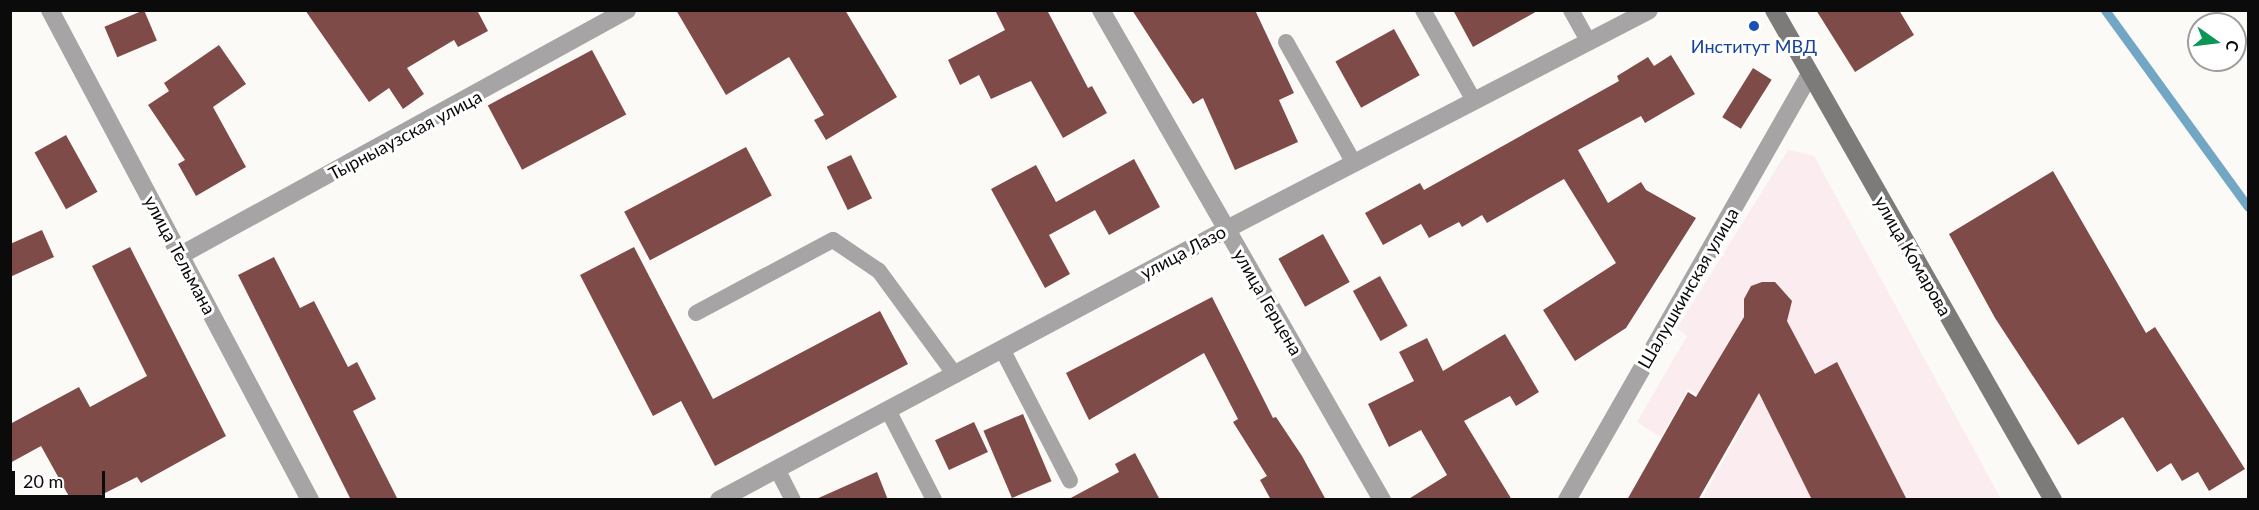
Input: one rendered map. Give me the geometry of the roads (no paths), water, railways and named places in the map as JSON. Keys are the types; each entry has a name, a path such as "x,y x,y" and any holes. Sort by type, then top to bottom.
{"main road":[{"name":"улица Комарова","path":"1774,10 1809,76 2053,500"}],"street":[{"name":"улица Тельмана","path":"50,10 310,500"},
{"name":"Тырныаузская улица","path":"181,255 627,10"},
{"name":"улица Герцена","path":"1101,10 1382,500"},
{"name":"улица Лазо","path":"719,500 1227,229 1649,10"},
{"name":"Шалушкинская улица","path":"1567,500 1809,76"}],"lane":[{"path":"1423,10 1474,101"},
{"path":"1571,10 1589,42"},
{"path":"1286,42 1354,163"},
{"path":"696,313 833,240 879,271 955,375"},
{"path":"1002,350 1070,481"},
{"path":"888,410 934,500"},
{"path":"777,469 793,500"}],"waterway":[{"path":"2105,10 2248,207"}],"place":[{"name":"Институт МВД","path":"1754,26"}]}
